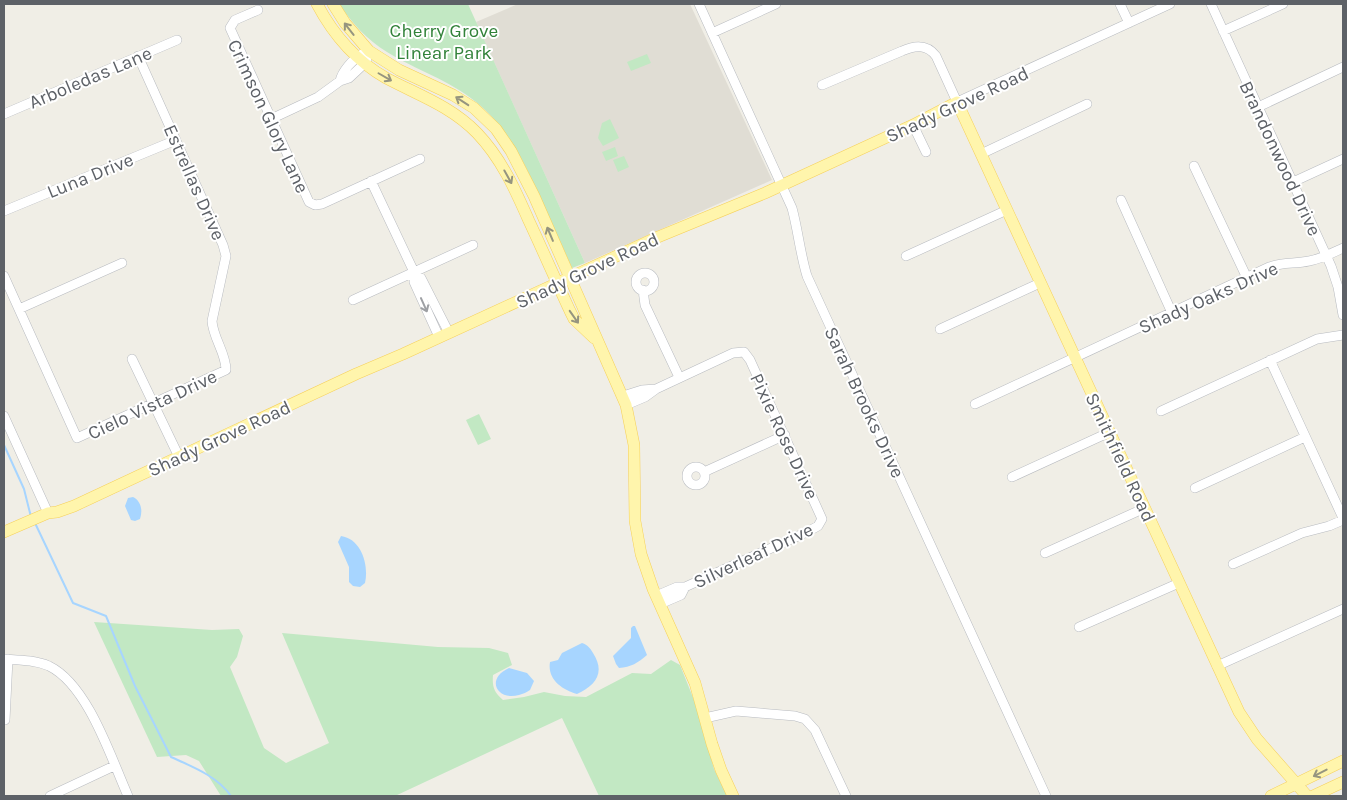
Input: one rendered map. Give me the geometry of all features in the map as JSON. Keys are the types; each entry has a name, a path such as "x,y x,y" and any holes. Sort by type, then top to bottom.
{"main road":[{"path":"317,4 340,40 361,60 384,77 445,107 477,133 493,152 512,184 574,319 600,344"},
{"path":"333,4 345,23 369,51 399,70 453,95 474,108 496,129 512,151 625,400 634,445 634,500 637,536 647,573 686,660 721,770 734,796"},
{"name":"Shady Grove Road","path":"4,532 43,514 58,512 74,506 356,374 658,237 783,185 913,125 957,102"},
{"name":"Smithfield Road","path":"957,102 1217,666 1248,727 1307,796"},
{"path":"1271,796 1343,761"},
{"path":"1312,796 1343,782"}],"street":[{"name":"Sarah Brooks Drive","path":"699,4 783,185 797,225 801,258 807,276 1046,796"},
{"path":"712,33 761,7 776,4"},
{"path":"1120,4 1129,23"},
{"name":"Shady Grove Road","path":"957,102 1170,4"},
{"name":"Brandonwood Drive","path":"1211,4 1327,256 1335,275 1343,315"},
{"path":"1224,32 1283,4"},
{"name":"Crimson Glory Lane","path":"258,10 235,20 230,26 231,32 306,198 312,204 322,204 372,181"},
{"name":"Arboledas Lane","path":"4,114 177,40"},
{"path":"822,86 911,47 920,46 932,51 936,56 957,102"},
{"path":"271,119 318,97 340,81 341,74 361,60 369,51"},
{"name":"Estrellas Drive","path":"138,56 223,245 226,256 212,321 213,331 226,363 226,370"},
{"path":"1258,107 1343,67"},
{"path":"981,154 1087,104"},
{"path":"913,125 926,152"},
{"name":"Luna Drive","path":"4,211 176,140"},
{"path":"1293,182 1343,158"},
{"path":"420,159 372,181 414,272 414,282 444,335"},
{"path":"1194,166 1246,278"},
{"path":"1121,200 1172,313"},
{"path":"906,256 1006,210"},
{"path":"353,300 473,245"},
{"name":"Shady Oaks Drive","path":"975,404 1278,264 1307,262 1327,256 1343,248"},
{"path":"4,276 19,309 122,263"},
{"path":"940,329 1040,283"},
{"path":"625,400 642,390 656,388 678,378 645,305 643,290"},
{"name":"Cielo Vista Drive","path":"19,309 77,438 226,370"},
{"path":"1161,411 1317,339 1343,335"},
{"name":"Pixie Rose Drive","path":"678,378 733,353 741,351 747,355 821,514 821,524"},
{"path":"132,359 179,457"},
{"path":"1233,564 1302,533 1329,526 1343,519 1270,360"},
{"path":"4,416 43,514"},
{"path":"1012,477 1110,432"},
{"path":"704,472 785,435"},
{"path":"1195,488 1305,436"},
{"path":"1045,553 1145,508"},
{"name":"Silverleaf Drive","path":"658,600 677,587 685,587 821,524"},
{"path":"1079,627 1179,583"},
{"path":"1217,666 1343,609"},
{"path":"5,720 6,659 31,661 50,666 74,686 83,698 128,796"},
{"path":"705,718 736,712 795,716 805,719 815,730 846,796"},
{"path":"50,796 114,766"}],"shaded area":[{"path":"518,4 690,4 772,180 585,263 476,22"}],"green space":[{"name":"Cherry Grove Linear Park","path":"339,4 468,4 585,263 572,268 535,185 514,146 487,112 455,87 398,58 373,42 360,31"},
{"path":"647,54 651,63 631,71 627,62"},
{"path":"610,119 619,138 603,146 598,138 602,123"},
{"path":"615,147 618,156 606,161 602,152"},
{"path":"624,156 629,167 618,172 613,160"},
{"path":"479,414 491,439 478,445 466,420"},
{"path":"94,622 212,630 239,629 243,636 237,657 230,667 264,748 286,763 329,743 282,633 438,647 489,648 508,653 512,665 493,675 494,689 503,700 544,692 586,697 632,673 651,674 671,660 680,665 698,710 714,769 727,796 599,796 562,718 395,796 221,796 199,761 186,755 157,757"}],"water":[{"path":"133,497 140,503 141,509 140,519 135,521 131,520 125,506 128,498"},
{"path":"341,536 354,542 365,561 365,583 360,587 353,586 349,582 349,567 338,542"},
{"path":"635,626 647,655 634,664 619,668 613,656 631,638 631,628"},
{"path":"582,643 589,647 599,667 597,678 593,683 577,694 561,687 553,679 550,662 558,660 562,653"},
{"path":"509,668 527,673 534,681 530,690 520,695 511,696 500,692 497,688 497,678"}],"waterway":[{"path":"4,445 24,489 31,517"},
{"path":"35,523 73,603 106,616 135,686 171,757 196,768 212,778 231,796"}]}
